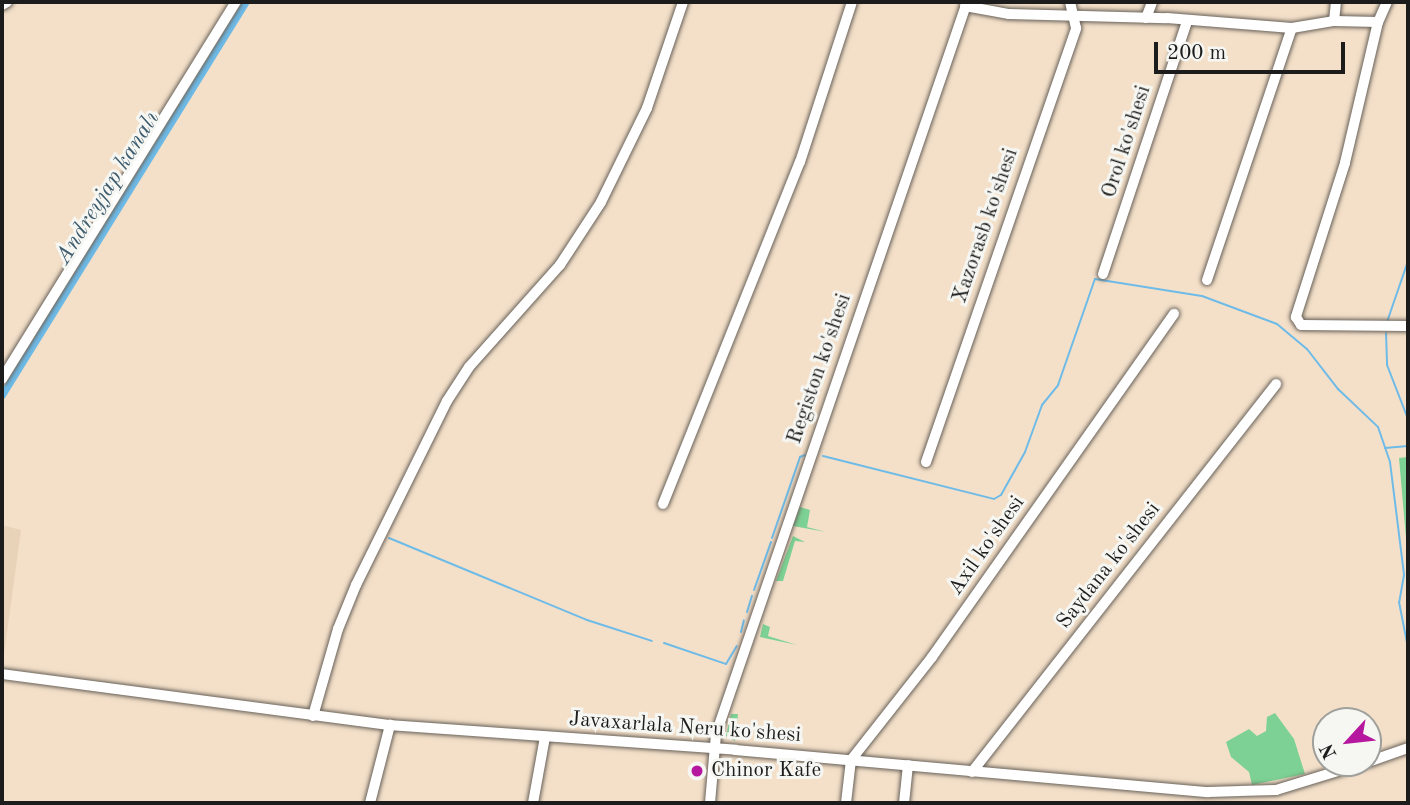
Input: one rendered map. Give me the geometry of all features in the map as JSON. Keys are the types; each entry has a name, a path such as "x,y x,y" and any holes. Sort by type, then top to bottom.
{"street":[{"path":"2,5 8,2"},
{"path":"2,379 236,2"},
{"path":"313,716 338,629 356,585 447,401 469,367 560,265 601,202 647,108 682,2"},
{"path":"663,504 800,162 852,2"},
{"name":"Xazorasb ko'shesi","path":"926,462 1076,28 1070,2"},
{"path":"1146,18 1152,2"},
{"path":"1334,21 1336,2"},
{"path":"1387,2 1378,22 1351,139 1296,317 1301,325 1408,326"},
{"path":"966,4 1073,18 1146,18 1292,28 1334,21 1378,22"},
{"name":"Registon ko'shesi","path":"710,803 715,749 764,591 966,4"},
{"name":"Orol ko'shesi","path":"1103,274 1187,21"},
{"path":"1207,280 1292,28"},
{"name":"Axil ko'shesi","path":"851,760 932,657 1174,314"},
{"name":"Saydana ko'shesi","path":"972,772 1276,384"},
{"name":"Javaxarlala Neru ko'shesi","path":"2,674 390,725 851,760 1208,792 1276,790 1318,777"},
{"path":"370,803 390,725"},
{"path":"533,803 545,737"},
{"name":"Javaxarlala Neru ko'shesi","path":"1382,757 1408,748"},
{"path":"846,803 851,760"},
{"path":"904,803 908,765"},
{"path":"1208,792 1211,803"}],"shaded area":[{"path":"2,525 21,530 3,662 2,662"}],"green space":[{"path":"1408,457 1408,561 1399,458"},
{"path":"800,507 810,510 807,527 826,532 793,526"},
{"path":"793,536 805,542 795,541 783,581 776,581"},
{"path":"763,624 770,627 768,636 797,645 760,637"},
{"path":"1275,713 1294,739 1305,774 1252,785 1249,772 1231,757 1226,742 1249,729 1257,736 1266,731 1267,717"},
{"path":"731,714 738,714 735,741 726,736"}],"waterway":[{"name":"Andreyjap kanalı","path":"2,395 246,2"},
{"path":"1387,322 1408,261"},
{"path":"823,456 994,499 1001,495 1025,452 1042,405 1058,385 1095,279 1202,296 1277,324 1307,349 1338,389 1378,427 1390,462 1404,575 1399,602 1408,648"},
{"path":"1386,333 1387,365 1408,419"},
{"path":"1385,448 1408,446"},
{"path":"772,538 800,457 805,455"},
{"path":"389,538 587,620 652,641"},
{"path":"754,590 771,542"},
{"path":"747,612 752,596"},
{"path":"741,632 744,620"},
{"path":"664,643 726,664 737,646"}],"place":[{"name":"Chinor Kafe","path":"697,771"}]}
